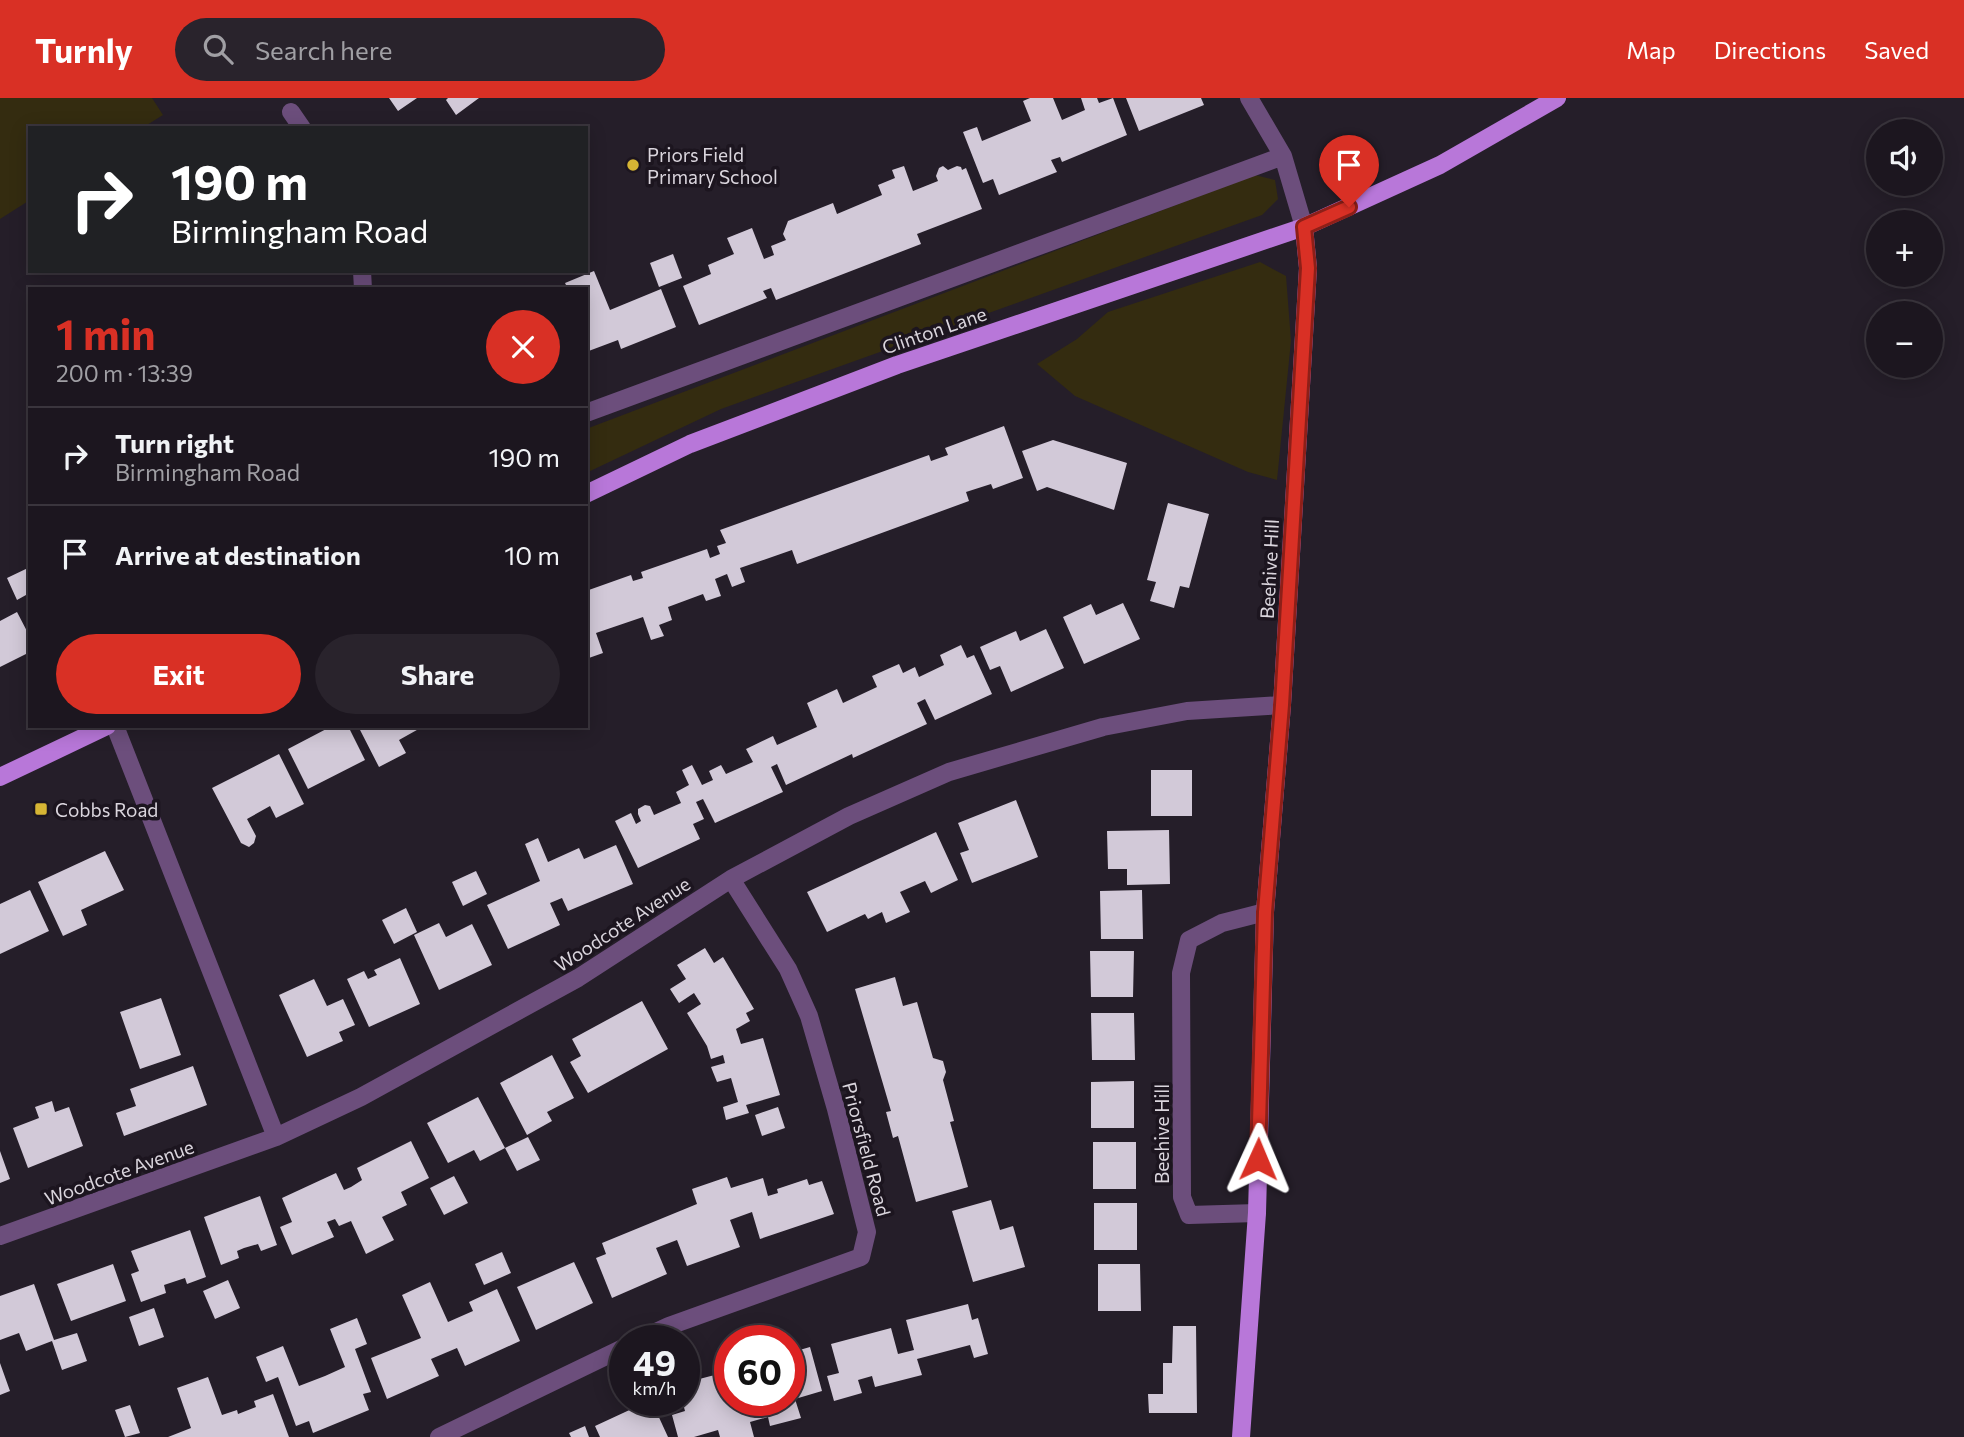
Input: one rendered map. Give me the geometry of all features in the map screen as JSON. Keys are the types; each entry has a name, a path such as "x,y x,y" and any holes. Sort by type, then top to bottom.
{"main road":[{"name":"Clinton Lane","path":"588,493 690,444 897,365 1304,227 1440,165 1557,98"},
{"name":"Beehive Hill","path":"1241,1437 1257,1213 1265,912 1282,705 1308,268 1304,227"},
{"path":"0,777 103,728"}],"street":[{"path":"1249,98 1283,156 1304,227"},
{"path":"291,113 301,126"},
{"path":"588,412 1283,156"},
{"name":"Woodcote Avenue","path":"0,1236 276,1137 361,1097 578,978 731,879 849,816 949,772 1103,727 1186,711 1282,705"},
{"path":"116,728 276,1137"},
{"name":"Priorsfield Road","path":"672,1325 861,1257 867,1232 809,1016 789,969 731,879"},
{"name":"Beehive Hill","path":"1257,1213 1189,1215 1182,1197 1181,973 1189,940 1222,923 1265,912"},
{"path":"439,1437 609,1356"}],"shaded area":[{"path":"0,98 152,98 163,115 145,126 28,126 28,201 0,219"},
{"path":"1255,175 1275,180 1278,199 1262,215 721,409 588,472 588,428"},
{"path":"1260,262 1286,276 1291,341 1277,480 1248,472 1075,396 1037,364 1077,339 1108,312"}],"building":[{"path":"389,98 417,98 398,111"},
{"path":"479,98 456,115 446,100"},
{"path":"1030,98 1053,98 1062,120 1085,110 1081,98 1097,98 1099,103 1113,98 1127,135 1062,162 1060,157 1051,160 1057,172 999,195 993,179 983,183 963,132 977,127 982,141 1031,121 1023,101"},
{"path":"1126,98 1201,98 1204,105 1139,131"},
{"path":"904,166 913,191 938,181 936,176 939,168 943,166 948,170 957,166 962,170 966,168 982,209 917,234 921,244 776,300 771,288 763,291 767,298 699,325 683,286 711,274 708,265 734,254 727,238 752,228 764,259 774,255 771,246 786,240 783,234 788,221 833,203 837,214 882,195 878,185 895,178 892,170"},
{"path":"673,254 682,278 659,287 650,263"},
{"path":"594,271 610,310 661,289 676,327 621,349 618,340 588,351 588,287 567,287 565,283"},
{"path":"1004,426 1023,478 993,489 991,484 966,492 969,501 797,564 792,550 740,568 745,582 732,587 727,574 715,579 721,596 706,601 703,594 668,607 672,620 659,625 664,636 651,640 643,617 596,633 603,653 588,658 588,590 631,575 633,581 643,578 641,572 707,549 710,558 720,554 717,546 726,543 720,530 929,455 931,461 948,455 945,448"},
{"path":"1053,440 1127,463 1114,510 1047,487 1037,491 1022,451"},
{"path":"1168,503 1209,514 1189,588 1180,586 1174,608 1150,601 1156,582 1147,580"},
{"path":"28,568 28,598 26,595 17,600 7,578"},
{"path":"1123,603 1140,639 1084,664 1063,617 1091,604 1096,615"},
{"path":"17,612 28,633 28,653 0,667 0,621"},
{"path":"1046,629 1064,668 1011,692 1000,666 990,670 980,647 1016,631 1020,641"},
{"path":"961,645 967,658 974,655 992,694 935,720 925,699 917,703 927,724 853,758 852,754 786,785 777,764 771,767 783,792 715,823 703,799 696,802 704,819 693,824 700,839 638,868 615,821 631,813 636,824 641,821 638,809 645,805 650,806 654,815 681,803 676,792 689,785 682,770 692,765 702,785 713,780 709,771 721,765 726,774 753,762 746,749 773,736 777,745 817,727 807,703 837,689 843,703 877,687 872,676 899,664 903,673 915,667 919,677 944,665 940,655"},
{"path":"328,728 349,728 365,760 308,789 288,749"},
{"path":"359,728 420,728 399,740 406,753 379,767"},
{"path":"279,754 304,804 276,818 270,806 247,819 256,836 249,847 241,843 212,788"},
{"path":"1151,770 1192,770 1192,816 1151,816"},
{"path":"1016,800 1038,857 972,883 960,853 969,850 958,823"},
{"path":"1169,830 1170,884 1127,885 1127,869 1108,869 1107,831"},
{"path":"936,832 958,880 931,893 925,881 900,892 910,912 886,923 882,912 868,919 865,914 827,932 807,892"},
{"path":"538,838 548,862 579,848 584,859 616,845 633,884 568,911 562,898 550,903 560,925 508,949 487,905 540,881 525,844"},
{"path":"105,851 124,890 81,910 87,925 63,936 38,882"},
{"path":"476,871 487,894 463,906 452,882"},
{"path":"30,890 49,931 0,954 0,904"},
{"path":"1142,890 1143,939 1101,939 1100,891"},
{"path":"406,908 417,932 394,944 382,920"},
{"path":"439,923 446,937 472,924 492,965 439,990 414,935"},
{"path":"705,948 714,963 723,957 754,1009 746,1013 750,1021 736,1029 741,1044 763,1038 780,1095 746,1105 749,1113 726,1120 723,1107 738,1102 731,1078 717,1082 711,1067 725,1063 723,1055 711,1059 707,1046 687,1013 701,1004 694,993 679,1003 670,989 686,979 677,965"},
{"path":"1090,951 1134,951 1133,997 1091,997"},
{"path":"400,958 420,1004 369,1027 347,979 364,971 368,979 377,975 374,970"},
{"path":"895,977 903,1006 917,1002 933,1058 943,1061 946,1072 943,1080 954,1121 950,1122 968,1187 916,1202 898,1136 893,1138 886,1112 891,1111 855,989"},
{"path":"314,979 327,1006 343,999 355,1025 339,1032 343,1041 307,1057 279,995"},
{"path":"161,998 181,1055 140,1069 120,1012"},
{"path":"642,1001 668,1049 588,1093 570,1062 581,1056 572,1039"},
{"path":"1091,1013 1134,1013 1135,1060 1092,1060"},
{"path":"552,1055 574,1098 547,1112 552,1121 527,1135 500,1083"},
{"path":"193,1066 207,1105 124,1136 116,1113 136,1106 130,1089"},
{"path":"1134,1081 1134,1128 1091,1128 1091,1082"},
{"path":"478,1097 505,1148 480,1161 474,1150 448,1163 427,1123"},
{"path":"52,1101 55,1112 69,1107 83,1146 28,1168 13,1128 39,1118 35,1107"},
{"path":"778,1107 785,1128 762,1136 755,1115"},
{"path":"528,1137 540,1160 517,1171 505,1148"},
{"path":"411,1141 429,1178 401,1192 407,1205 382,1217 394,1240 366,1254 351,1221 339,1226 335,1219 327,1222 334,1237 292,1255 280,1227 292,1222 282,1198 336,1173 344,1190 351,1187 362,1180 357,1168"},
{"path":"1093,1142 1136,1142 1136,1189 1093,1189"},
{"path":"0,1151 10,1179 0,1183"},
{"path":"454,1176 468,1203 444,1215 430,1188"},
{"path":"727,1177 731,1188 763,1178 768,1196 778,1193 777,1189 807,1179 809,1185 822,1181 834,1214 760,1239 752,1212 730,1220 740,1247 687,1266 677,1240 656,1248 667,1274 612,1298 596,1258 606,1254 602,1243 697,1204 692,1189"},
{"path":"260,1196 277,1245 261,1251 258,1244 244,1248 237,1251 239,1258 221,1265 204,1217"},
{"path":"991,1200 1000,1230 1013,1226 1025,1267 973,1282 952,1211"},
{"path":"1094,1203 1137,1203 1137,1250 1094,1250"},
{"path":"190,1230 206,1277 187,1284 185,1278 164,1285 166,1293 141,1302 131,1274 139,1271 131,1251"},
{"path":"502,1252 511,1273 484,1285 475,1264"},
{"path":"574,1262 593,1303 536,1330 517,1287"},
{"path":"113,1264 126,1301 71,1321 57,1284"},
{"path":"1098,1264 1140,1264 1141,1311 1098,1311"},
{"path":"228,1280 240,1308 215,1319 203,1291"},
{"path":"430,1282 448,1322 473,1311 469,1302 497,1289 520,1341 465,1366 457,1348 431,1359 439,1376 387,1399 371,1358 421,1338 402,1295"},
{"path":"34,1284 54,1340 77,1333 87,1361 62,1370 52,1341 26,1351 19,1333 0,1340 0,1296"},
{"path":"968,1304 972,1320 978,1318 988,1354 974,1358 970,1345 917,1359 922,1375 875,1387 872,1376 858,1380 862,1393 834,1401 827,1376 839,1373 831,1344 891,1328 898,1354 914,1350 906,1320"},
{"path":"154,1308 164,1337 139,1346 129,1317"},
{"path":"357,1318 367,1344 355,1349 371,1392 363,1394 369,1410 313,1433 309,1421 296,1426 278,1377 266,1382 256,1357 283,1346 299,1386 325,1376 345,1367 330,1329"},
{"path":"1173,1326 1196,1326 1197,1413 1149,1413 1148,1394 1163,1394 1163,1363 1172,1363"},
{"path":"810,1347 822,1391 805,1396 805,1348"},
{"path":"0,1363 10,1391 0,1395"},
{"path":"714,1375 714,1416 800,1416 801,1418 770,1426 768,1417 750,1422 754,1437 720,1437 718,1430 694,1437 678,1437 672,1416 700,1416 700,1379"},
{"path":"208,1377 222,1415 237,1410 238,1414 256,1407 254,1401 273,1394 289,1437 168,1437 191,1428 177,1388"},
{"path":"130,1405 140,1433 125,1437 115,1410"},
{"path":"617,1416 658,1416 668,1437 600,1437 595,1426"},
{"path":"585,1426 589,1437 571,1437 569,1433"}],"place":[{"name":"Priors Field Primary School","path":"633,165"},
{"name":"Cobbs Road","path":"41,809"}],"route":[{"path":"1258,1159 1265,912 1282,705 1308,268 1304,227 1349,207"}]}
